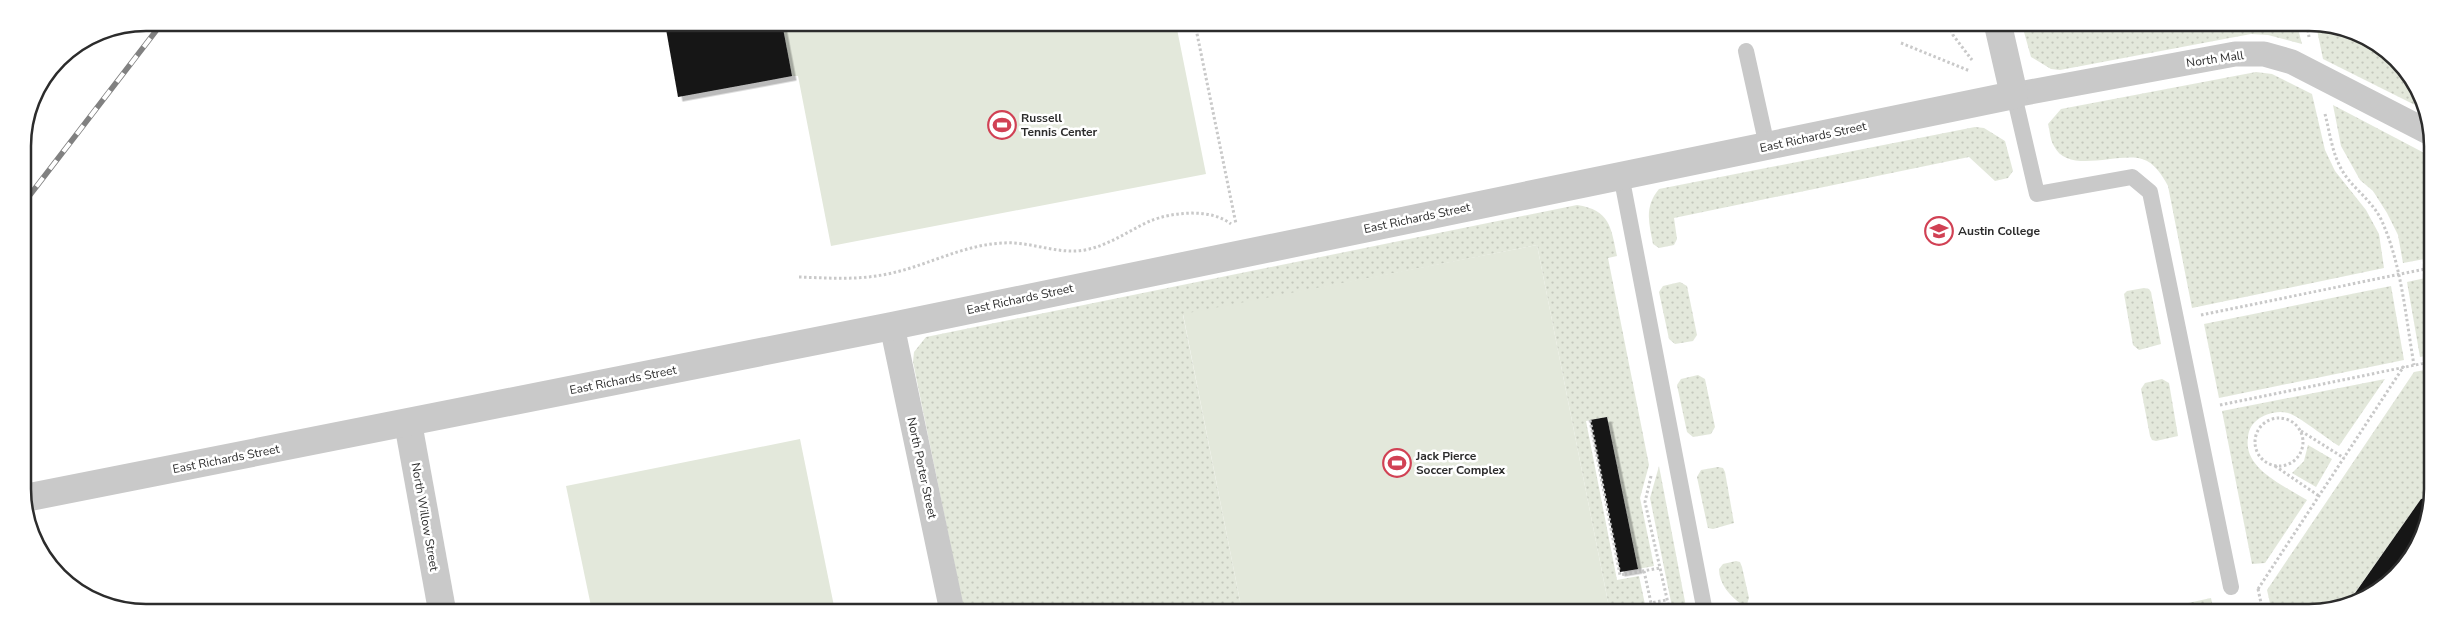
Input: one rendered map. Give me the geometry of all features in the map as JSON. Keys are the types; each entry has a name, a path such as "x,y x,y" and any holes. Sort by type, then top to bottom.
{"street":[{"path":"2000,31 2014,95"},
{"name":"North Mall","path":"2014,95 2236,54 2264,54 2292,62 2423,129"},
{"name":"East Richards Street","path":"32,497 892,326 2014,95"},
{"name":"North Porter Street","path":"892,326 951,604"},
{"name":"North Willow Street","path":"408,423 441,604"}],"lane":[{"path":"1746,52 1767,146"},
{"path":"2014,95 2037,194 2132,177 2150,192 2231,587"},
{"path":"1621,175 1703,604"}],"path":[{"path":"1196,31 1237,229"},
{"path":"2308,31 2334,152 2344,173 2367,198 2384,226 2397,274 2414,365"},
{"path":"1901,43 1973,72 2014,95"},
{"path":"2176,320 2424,269"},
{"path":"2215,406 2424,363"},
{"path":"2261,604 2258,589 2404,366"},
{"path":"2319,496 2274,465 2267,463 2257,451 2256,434 2260,427 2266,422 2282,418 2296,425 2301,431 2344,458"},
{"path":"1590,420 1620,575 1660,568"},
{"path":"2274,465 2289,464 2296,460 2303,446 2301,431"},
{"path":"1644,571 1651,603 1666,600"}],"shaded area":[{"name":"Russell Tennis Center","path":"784,31 1177,31 1206,174 831,246 798,76 792,76"},
{"path":"2024,31 2299,31 2302,44 2268,35 2251,34 2060,70 2051,69 2031,57"},
{"path":"2317,32 2332,33 2360,43 2379,55 2400,76 2416,106 2323,59"},
{"path":"2256,72 2272,74 2312,94 2325,150 2335,171 2366,210 2379,234 2384,268 2192,308 2168,186 2158,170 2151,163 2142,159 2120,158 2082,161 2070,159 2061,155 2054,146 2048,124 2061,109"},
{"path":"2333,105 2424,153 2424,259 2403,263 2398,235 2387,213 2373,191 2360,180 2341,146"},
{"path":"1975,127 1984,128 2005,141 2013,171 2008,178 1995,181 1969,157 1674,218 1677,239 1674,245 1659,248 1653,244 1649,209 1659,189"},
{"path":"1577,205 1588,207 1603,216 1607,222 1613,236 1617,256 1608,258 1649,465 1640,498 1654,566 1638,569 1607,417 1586,421 1617,580 1639,576 1645,604 1608,604 1537,245 1183,315 1241,604 963,604 913,362 914,352 926,337"},
{"name":"Jack Pierce Soccer Complex","path":"1537,245 1608,604 1241,604 1183,314"},
{"path":"2424,278 2424,356 2420,357 2407,282"},
{"path":"1680,282 1687,286 1697,335 1693,341 1675,344 1669,339 1659,292 1663,286"},
{"path":"2391,286 2404,360 2219,398 2204,324"},
{"path":"2149,289 2151,292 2161,344 2139,350 2133,345 2124,294 2127,291"},
{"path":"2424,370 2424,498 2421,499 2353,595 2339,600 2317,604 2270,604 2267,590 2414,372"},
{"path":"1698,375 1705,379 1715,427 1711,434 1693,437 1687,432 1677,385 1681,379"},
{"path":"2162,379 2169,383 2178,436 2156,441 2152,440 2150,436 2141,389 2145,383"},
{"path":"2385,379 2339,446 2299,418 2288,413 2271,413 2253,424 2248,438 2248,449 2252,459 2267,475 2307,500 2265,563 2252,564 2222,411"},
{"path":"800,439 834,604 591,604 566,486"},
{"path":"2308,445 2332,459 2316,487 2292,473 2304,461"},
{"path":"1659,466 1685,604 1671,604 1650,498"},
{"path":"1723,468 1725,472 1734,523 1713,529 1708,528 1697,477 1701,470"},
{"path":"1740,562 1742,567 1749,598 1747,604 1741,604 1729,593 1723,585 1719,574 1719,569 1723,564"},
{"path":"2211,598 2212,604 2184,604"}],"building":[{"path":"666,31 784,31 792,76 678,97"},
{"path":"1607,417 1638,569 1620,572 1590,420"},
{"path":"2424,498 2420,519 2415,533 2400,559 2385,575 2354,595 2421,499"}],"railway":[{"path":"31,194 156,31"}],"place":[{"name":"Russell Tennis Center","path":"1002,125"},
{"name":"Austin College","path":"1939,231"},
{"name":"Jack Pierce Soccer Complex","path":"1397,463"}]}
